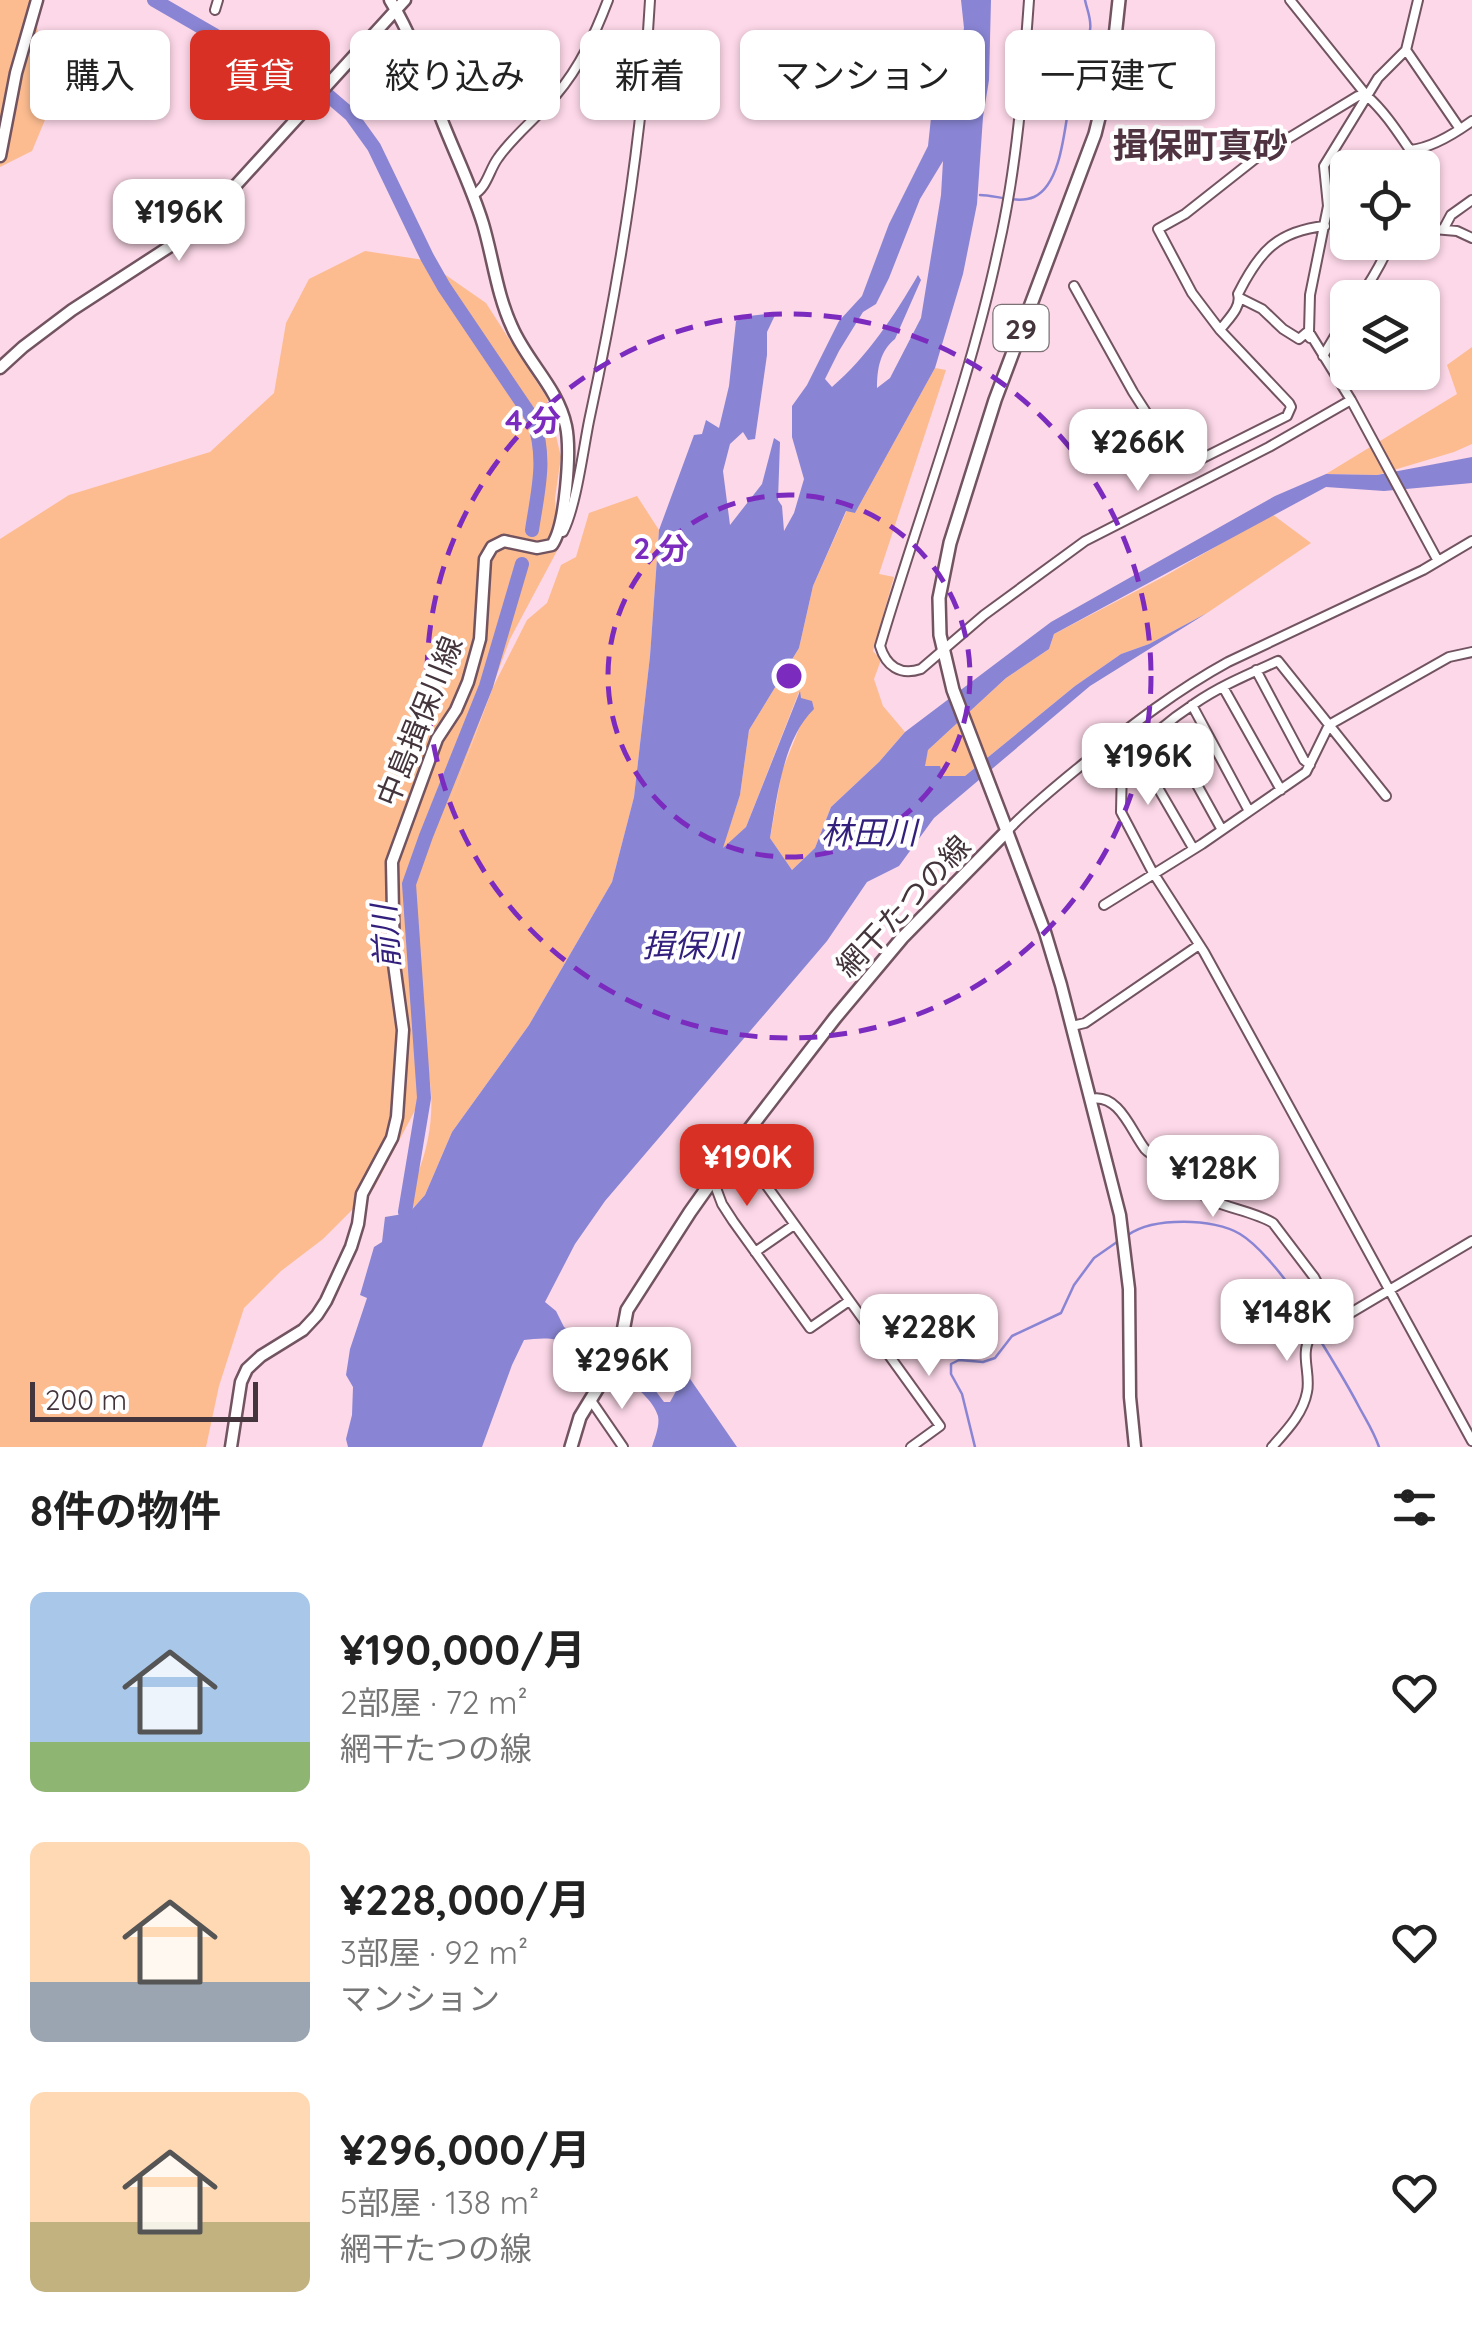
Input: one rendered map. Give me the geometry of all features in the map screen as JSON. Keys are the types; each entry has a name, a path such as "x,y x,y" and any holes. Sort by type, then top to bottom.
{"main road":[{"path":"0,156 37,0"},
{"path":"0,368 60,319 169,247 216,207 331,82 393,5 405,0"},
{"name":"網干たつの線","path":"570,1447 590,1399 620,1354 623,1325 634,1296 713,1180 835,1018 902,938 1006,828 961,714 944,655 939,598 950,543 1012,352 1094,134 1112,65 1119,0"},
{"path":"393,5 415,48 473,195 511,326 552,389 565,420 569,458 558,532"},
{"name":"中島揖保川線","path":"231,1447 241,1382 247,1369 302,1330 326,1301 351,1247 362,1194 392,1138 398,1117 403,1030 394,964 392,862 437,739 468,682 480,639 485,559 492,547 504,541 547,547 556,540 558,532"},
{"path":"1006,828 1045,932 1120,1215 1129,1288 1130,1397 1136,1447"}],"street":[{"path":"473,195 482,189 502,153 574,71 608,0"},
{"path":"558,532 563,532 566,525 614,296 636,143 650,0"},
{"path":"1029,0 1019,117 999,248 968,371 880,646 892,668 910,672 921,669 944,655 984,615 1086,541 1351,400"},
{"path":"1290,0 1410,150 1472,121"},
{"path":"1418,0 1406,50 1378,78 1324,166 1328,206 1310,295 1308,332 1351,400 1438,561"},
{"path":"1406,50 1460,129"},
{"path":"1074,286 1133,392 1180,465 1187,466 1288,416 1289,403 1220,330 1192,293 1158,229 1185,214 1256,158 1358,96 1366,96"},
{"path":"1444,228 1451,215 1472,200"},
{"path":"1220,330 1236,310 1238,294 1251,268 1275,241 1298,230 1325,226"},
{"path":"1440,228 1472,238"},
{"path":"1240,298 1262,309 1299,339 1306,333 1322,355"},
{"path":"1322,355 1330,342"},
{"path":"1006,828 1147,713 1198,678 1472,542"},
{"path":"1104,905 1306,772 1328,725 1449,658 1471,655"},
{"path":"1386,796 1278,660 1192,705 1122,765 1121,812 1269,1070 1472,1441"},
{"path":"1256,670 1310,765"},
{"path":"1223,687 1281,790"},
{"path":"1192,705 1249,811"},
{"path":"1165,727 1222,830"},
{"path":"1136,750 1193,848"},
{"path":"1072,1026 1085,1023 1199,945"},
{"path":"1091,1100 1108,1100 1130,1123 1146,1150 1166,1161 1210,1200 1272,1223 1314,1278 1337,1319"},
{"path":"758,1175 940,1426 911,1447"},
{"path":"713,1180 722,1204 810,1328 849,1301"},
{"path":"755,1252 794,1225"},
{"path":"1272,1447 1292,1423 1308,1390 1304,1347 1310,1336 1472,1242"},
{"path":"590,1399 623,1447"}],"shaded area":[{"path":"0,0 35,0 38,30 30,30 30,120 45,120 32,151 0,167"},
{"path":"365,251 424,260 486,303 547,398 561,457 555,498 558,549 510,639 445,816 493,687 527,620 547,603 561,565 576,557 589,513 637,496 659,530 634,797 612,882 529,1025 452,1132 425,1195 409,1213 402,1210 429,1135 428,1069 421,1099 374,1188 244,1308 219,1386 206,1447 0,1447 0,539 69,495 210,452 274,393 286,323 309,279"},
{"path":"1472,347 1472,444 1377,475 1326,474 1457,394 1447,365"},
{"path":"935,368 946,370 879,574 894,577 873,651 881,660 874,679 883,706 905,732 831,807 815,848 792,870 770,838 782,771 803,719 799,692 746,827 722,850 740,795 749,730 799,648 813,586 847,510 855,513"},
{"path":"1272,514 1311,543 1207,613 1149,644 1121,654 1075,686 965,776 942,776 924,766 928,750 1006,678 1049,649 1054,634"}],"water":[{"name":"揖保川","path":"961,0 991,0 985,105 985,30 964,30"},
{"name":"揖保川","path":"931,120 983,120 977,204 963,274 935,368 855,513 846,511 813,586 799,648 749,730 740,795 723,848 746,827 800,691 801,698 812,701 814,709 803,721 788,752 770,838 792,870 815,848 831,807 905,732 1051,622 1275,496 1326,474 1377,475 1472,457 1472,483 1384,491 1326,487 1054,634 1049,649 1006,678 928,750 925,766 940,766 943,776 965,776 1075,686 1121,654 1149,644 1207,613 1090,686 934,818 899,866 867,882 827,941 605,1201 575,1244 545,1302 556,1311 564,1327 628,1367 652,1386 664,1402 670,1402 686,1373 737,1447 652,1447 658,1416 643,1394 598,1362 545,1338 524,1340 482,1447 348,1447 353,1387 346,1375 350,1349 367,1298 360,1295 374,1247 382,1242 385,1217 409,1213 425,1195 452,1132 529,1025 612,882 634,797 659,530 694,435 702,434 706,420 719,428 729,386 736,321 776,313 767,332 755,439 748,440 743,432 730,444 723,471 730,525 762,484 774,438 780,442 778,500 784,531 804,479 792,437 792,406 839,321 862,296 889,224 928,146","holes":["943,161 921,318 890,378 877,388 880,361 895,339 921,280 918,275 880,335 857,362 832,387 825,379 863,312 876,304 920,199"]}],"waterway":[{"name":"前川","path":"154,0 237,48 309,79 351,115 374,147 444,287 533,419 540,461 532,530"},
{"path":"980,195 1028,199 1044,189 1052,177 1062,146 1073,82 1089,37 1085,0"},
{"name":"前川","path":"410,1228 405,1212 424,1098 409,884 486,686 522,564"},
{"path":"1128,1235 1152,1225 1184,1222 1215,1225 1247,1239 1269,1260 1295,1295 1379,1447"},
{"path":"975,1447 951,1364 995,1358 1012,1336 1061,1313 1074,1285 1094,1258 1117,1242"}],"district":[{"name":"揖保町真砂","path":"1200,145"}],"water label":[{"name":"林田川","path":"869,832"}]}
